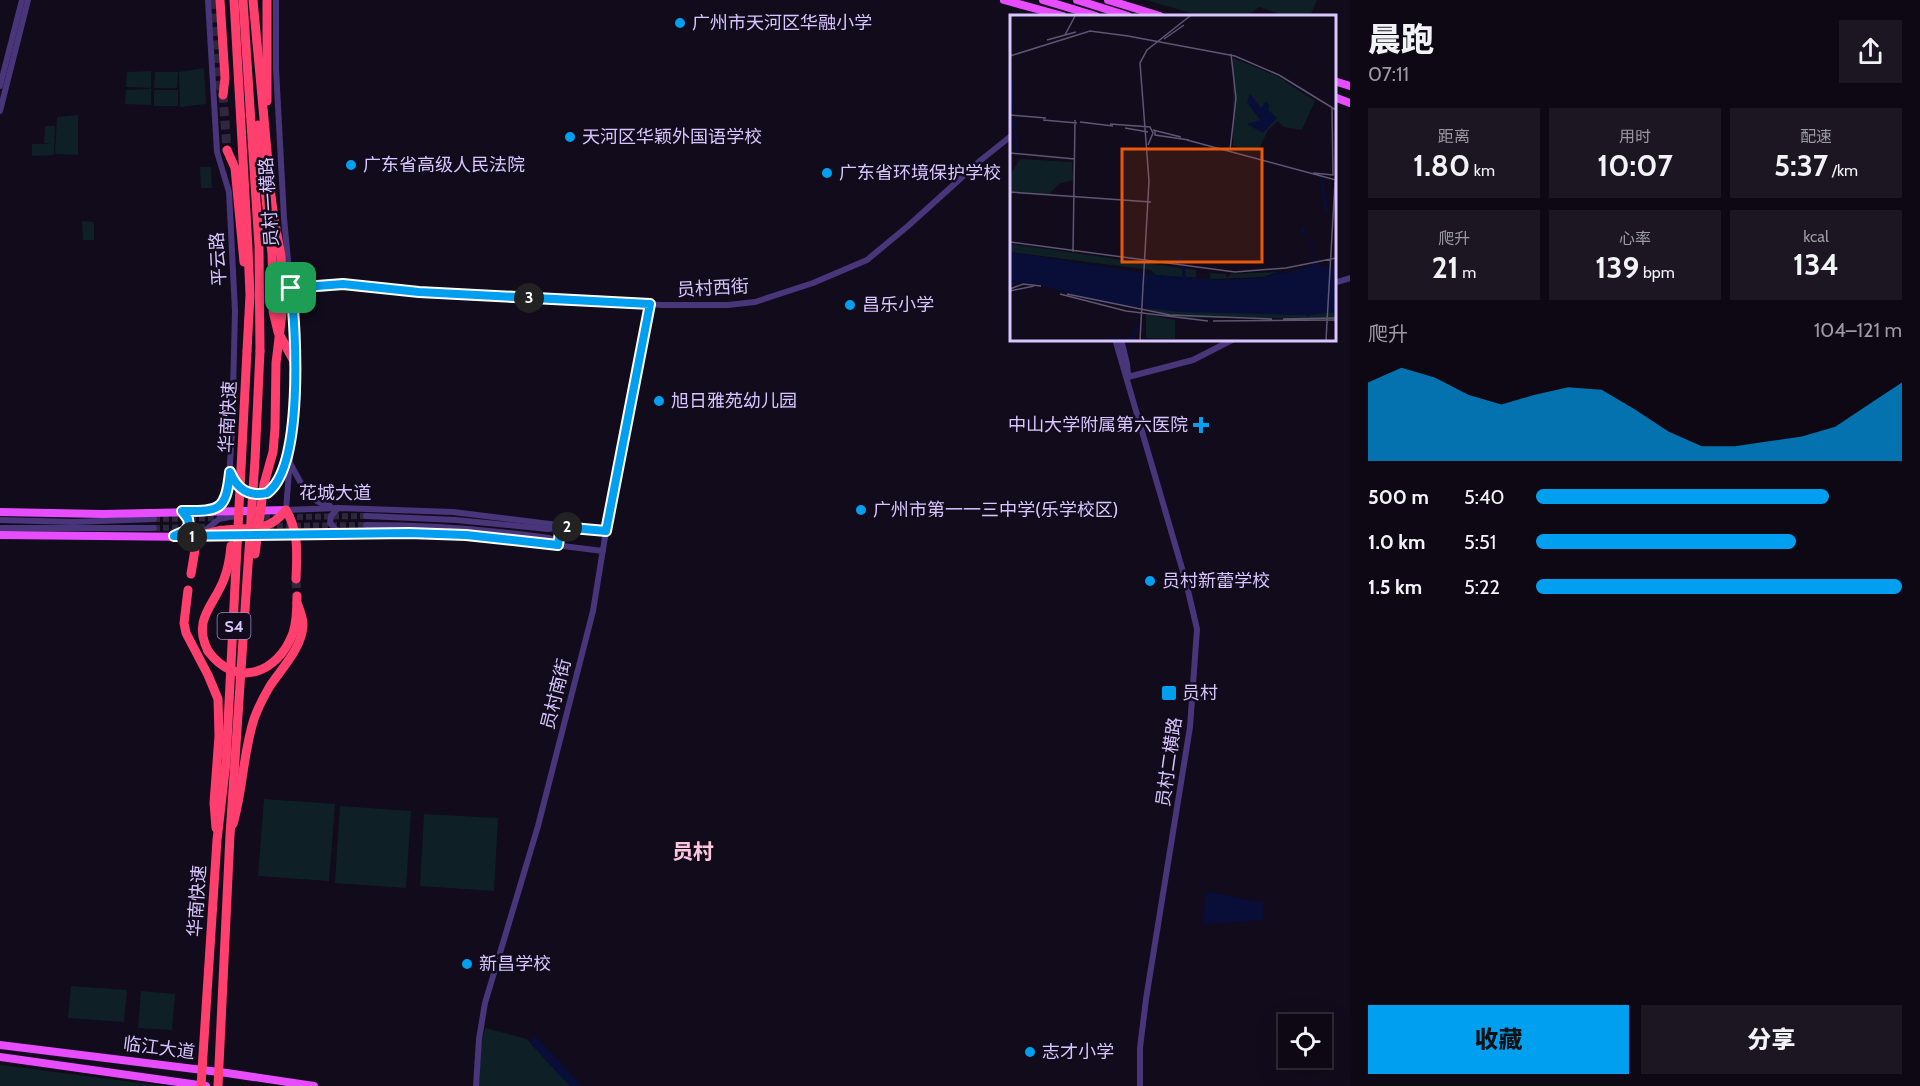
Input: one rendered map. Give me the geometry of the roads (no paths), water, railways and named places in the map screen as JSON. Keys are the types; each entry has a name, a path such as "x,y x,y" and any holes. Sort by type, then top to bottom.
{"highway":[{"path":"220,0 224,95"},
{"name":"华南快速","path":"218,1086 230,835 260,351 259,246 243,70 234,0"},
{"name":"华南快速","path":"201,1086 217,840 226,762 247,351 249,276 243,0"},
{"path":"245,613 264,484 273,452 276,363 283,293 281,256 270,196 254,0"},
{"path":"265,128 268,82 267,0"},
{"path":"243,70 257,114 272,254 273,296"},
{"path":"227,150 235,168 247,289 247,351"},
{"path":"273,311 278,332 295,363"},
{"path":"230,835 239,804 252,728 262,702 302,633 302,615 297,599 294,632 284,651 270,666 253,672 234,671 221,665 208,651 203,636 203,619 224,580 229,561 235,513 241,494"},
{"path":"191,574 197,537 218,530 270,525 278,520 286,510 293,521 297,536 297,579"},
{"path":"188,590 184,623 186,633 218,699 219,736 214,803 217,840"}],"main road":[{"path":"1004,0 1088,15"},
{"path":"1077,0 1125,15"},
{"path":"1095,15 1097,5 1109,0 1157,15"},
{"path":"1043,8 1060,15"},
{"path":"1335,81 1350,86"},
{"path":"1335,98 1350,103"},
{"name":"花城大道","path":"0,512 80,514 286,510"},
{"path":"174,536 185,531 189,525 182,511"},
{"name":"花城大道","path":"0,535 197,537"},
{"name":"临江大道","path":"0,1046 227,1073 314,1086"},
{"name":"临江大道","path":"0,1057 206,1086"}],"street":[{"path":"0,86 22,0"},
{"path":"0,111 28,0"},
{"name":"平云路","path":"208,0 217,152 229,192 235,288 228,493 222,504 213,511"},
{"name":"员村一横路","path":"276,0 276,69 284,218 295,323 293,422 286,510"},
{"name":"员村西街","path":"291,288 343,284 419,292 650,304 702,305 755,302 796,289 856,265 880,250 1010,137"},
{"path":"1335,283 1350,278"},
{"name":"员村南街","path":"476,1086 479,1039 486,1003 538,826 593,611 606,531 650,304"},
{"name":"员村二横路","path":"1115,340 1122,366 1128,377"},
{"name":"员村二横路","path":"1121,340 1128,377 1186,582 1197,629 1191,717 1146,999 1140,1048 1140,1086"},
{"path":"1128,377 1193,360 1232,340"},
{"path":"230,472 235,483 245,492 255,495 267,493 276,485 291,441"},
{"path":"289,461 310,498 321,504 339,508"},
{"path":"339,508 331,516 330,523 335,529 345,534"},
{"name":"花城大道","path":"286,510 339,508 453,512 606,531"},
{"path":"197,537 219,519 286,510"},
{"name":"花城大道","path":"366,516 446,519 548,529 561,527"},
{"path":"0,520 73,522 154,519"},
{"name":"花城大道","path":"366,525 432,526 500,531 549,538 556,541 558,545"},
{"path":"558,545 561,527"},
{"path":"0,528 154,528"},
{"name":"花城大道","path":"197,537 448,534 603,551"}],"waterway":[{"path":"535,1042 576,1086"}],"tunnel":[{"path":"213,0 227,150"},
{"path":"288,517 366,516"},
{"path":"237,518 278,517"},
{"path":"154,519 221,518"},
{"path":"268,526 366,525"},
{"path":"154,528 210,527"},
{"path":"296,579 297,596"}],"place":[{"name":"广州市天河区华融小学","path":"680,23"},
{"name":"天河区华颖外国语学校","path":"570,137"},
{"name":"广东省高级人民法院","path":"351,165"},
{"name":"广东省环境保护学校","path":"827,173"},
{"name":"昌乐小学","path":"850,305"},
{"name":"旭日雅苑幼儿园","path":"659,401"},
{"name":"中山大学附属第六医院","path":"1201,425"},
{"name":"广州市第一一三中学(乐学校区)","path":"861,510"},
{"name":"员村新蕾学校","path":"1150,581"},
{"name":"员村","path":"1169,693"},
{"name":"新昌学校","path":"467,964"},
{"name":"志才小学","path":"1030,1052"}],"district":[{"name":"员村","path":"693,851"}]}
